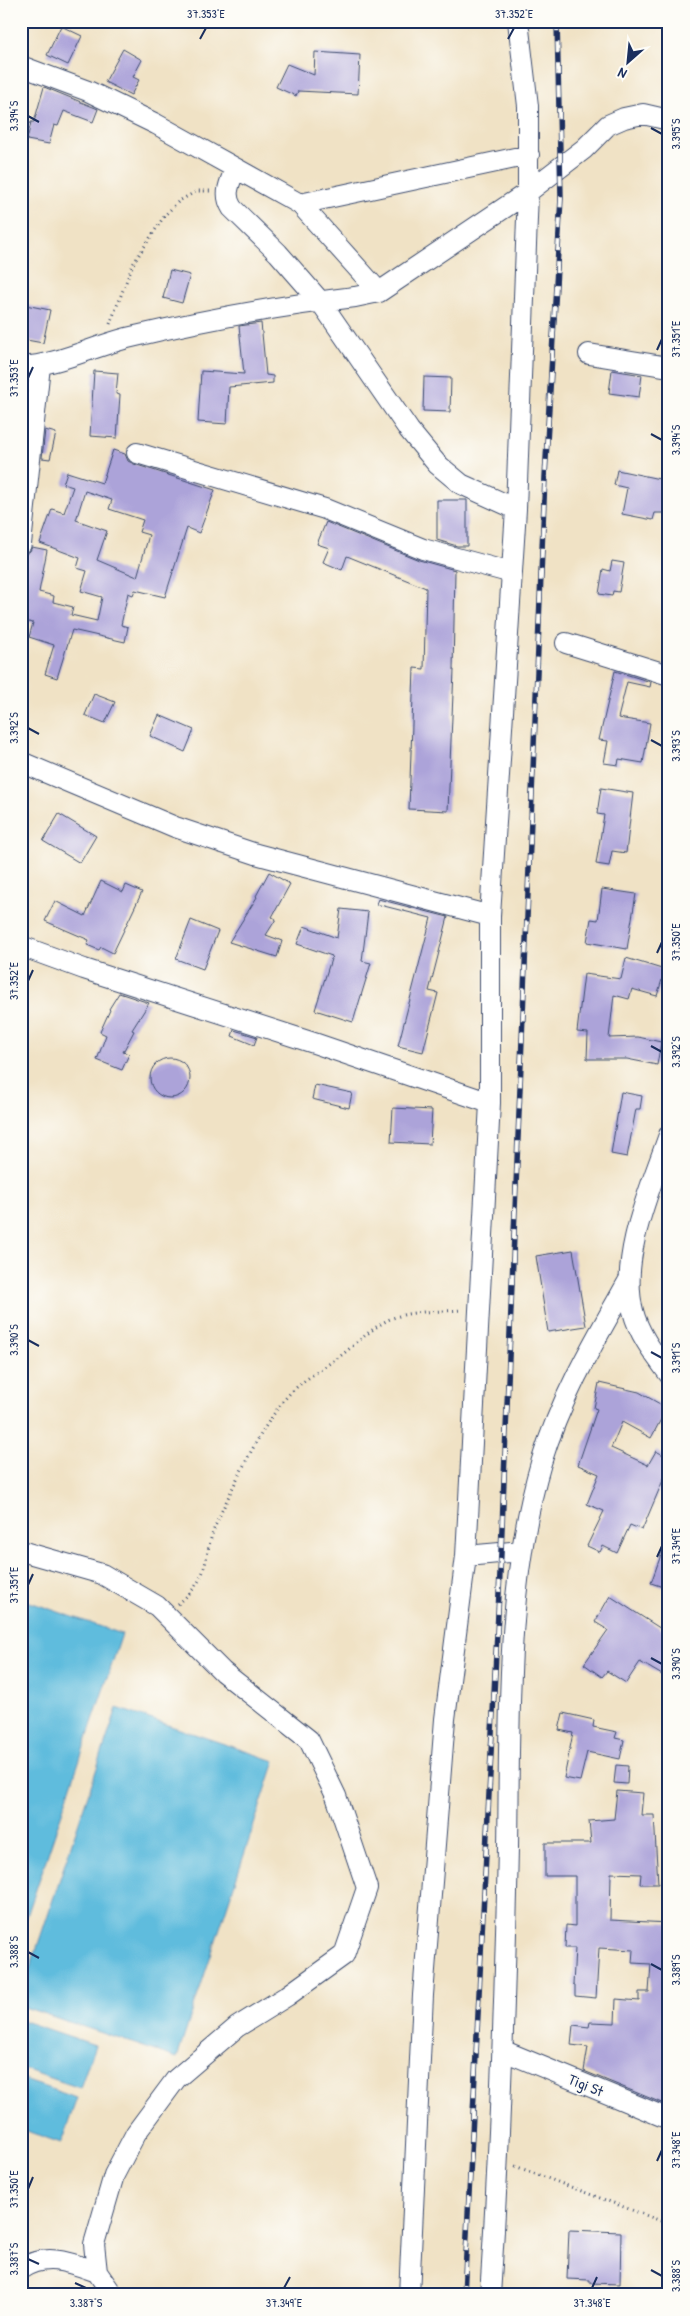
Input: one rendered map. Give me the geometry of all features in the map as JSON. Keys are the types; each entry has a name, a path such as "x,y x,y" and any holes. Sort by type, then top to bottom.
{"street":[{"path":"409,2295 424,1985 445,1719 466,1556 490,1103 490,916 516,509 529,155 528,106 518,21"},
{"path":"21,66 88,91 156,124 300,204 379,292"},
{"path":"21,544 31,366 99,345 192,322 379,292 528,192 584,149 608,125 624,118 643,114 669,120"},
{"path":"300,204 529,155"},
{"path":"235,169 226,200 278,253 320,301 409,430 437,464 461,484 516,509"},
{"path":"589,354 669,367"},
{"path":"137,453 325,509 423,549 512,573"},
{"path":"566,643 669,675"},
{"path":"21,762 174,827 256,854 490,916"},
{"path":"21,946 490,1103"},
{"path":"669,1135 638,1228 629,1280 633,1312 650,1348 669,1374"},
{"path":"490,2295 504,2051 512,1660 522,1551 541,1464 569,1386 629,1280"},
{"path":"21,1551 102,1574 157,1606 223,1672 309,1740 336,1796 366,1888 344,1955 288,1996 237,2026 176,2078 136,2133 114,2175 94,2244 97,2272 113,2295"},
{"path":"466,1556 522,1551"},
{"name":"Tigi St","path":"504,2051 669,2119"},
{"path":"21,2270 30,2264 60,2259 97,2272"}],"path":[{"path":"99,345 116,313 133,264 165,215 179,201 198,191 227,192"},
{"path":"165,1614 194,1592 201,1580 206,1567 212,1535 235,1482 282,1403 304,1383 386,1321 408,1315 479,1309"},
{"path":"498,2160 669,2224"}],"water":[{"path":"21,1599 122,1634 21,1934"},
{"path":"117,1708 275,1761 177,2058 21,2006 21,1995"},
{"path":"21,2020 95,2045 80,2088 21,2068"},
{"path":"21,2079 77,2098 61,2143 21,2129"}],"building":[{"path":"61,26 82,36 68,65 47,55"},
{"path":"123,49 142,60 133,77 139,80 131,95 105,82"},
{"path":"315,52 360,55 358,94 298,91 296,96 276,87 287,64 314,75"},
{"path":"44,87 98,109 93,122 64,111 58,126 54,125 49,144 27,140 31,122 34,122"},
{"path":"170,270 190,275 182,303 163,298"},
{"path":"21,304 50,310 43,343 21,339"},
{"path":"261,323 266,375 273,376 273,383 229,387 227,424 198,422 201,371 244,374 239,326"},
{"path":"612,370 642,375 639,397 609,393"},
{"path":"94,371 118,373 116,394 120,395 117,438 90,436"},
{"path":"424,377 451,378 450,412 423,411"},
{"path":"45,430 56,433 50,459 42,458"},
{"path":"113,450 125,454 128,461 134,464 215,490 199,533 187,528 165,597 135,590 133,595 128,593 121,625 128,627 125,642 72,630 57,678 45,674 54,645 29,637 33,623 21,620 21,568 24,555 32,547 47,550 39,592 54,596 53,602 73,607 71,615 97,621 102,597 81,591 87,571 77,568 80,558 40,543 52,509 64,513 73,487 63,484 67,472 102,483","holes":["85,491 112,500 109,509 143,520 139,532 149,535 137,577 97,560 107,531 76,520"]},
{"path":"617,470 669,481 669,513 655,513 653,520 622,514 627,488 614,485"},
{"path":"437,500 467,500 467,546 457,546 437,540"},
{"path":"326,522 419,560 455,570 454,670 448,811 409,809 414,668 424,669 426,588 347,556 342,570 323,562 329,548 317,544"},
{"path":"612,561 624,563 619,592 613,591 612,596 599,594 603,569 610,571"},
{"path":"615,671 651,682 650,687 627,682 618,718 650,723 643,763 619,759 618,765 604,763 608,741 599,740"},
{"path":"94,694 115,702 105,723 85,715"},
{"path":"159,715 194,730 185,752 150,736"},
{"path":"601,788 633,793 626,853 612,851 609,866 596,864 604,815 597,814"},
{"path":"59,814 96,836 80,863 43,841"},
{"path":"269,872 290,884 272,917 276,919 266,935 282,941 277,957 229,942 257,897"},
{"path":"101,881 123,892 126,885 142,892 113,953 101,947 99,950 87,945 89,940 45,921 55,901 85,916"},
{"path":"602,889 636,894 627,949 587,942 591,919 598,920"},
{"path":"378,899 448,917 429,991 438,993 423,1052 398,1046 431,918 376,904"},
{"path":"341,909 368,912 362,961 371,963 353,1022 315,1010 332,956 297,944 304,926 337,938"},
{"path":"191,920 218,931 203,969 176,959"},
{"path":"626,958 665,970 657,996 632,989 629,999 614,995 609,1038 638,1037 661,1042 657,1065 627,1059 587,1059 588,1033 577,1032 584,974 621,979"},
{"path":"119,993 149,1003 132,1030 134,1031 123,1052 129,1054 122,1070 97,1060 106,1035 100,1032 109,1009"},
{"path":"234,1030 257,1037 254,1045 232,1036"},
{"path":"170,1058 184,1064 190,1078 184,1092 170,1098 156,1092 150,1078 156,1064"},
{"path":"315,1085 352,1093 349,1108 312,1099"},
{"path":"621,1092 642,1096 640,1109 636,1109 627,1157 611,1154"},
{"path":"393,1108 432,1110 430,1144 391,1142"},
{"path":"573,1250 586,1326 548,1332 536,1256"},
{"path":"599,1383 639,1392 667,1408 651,1438 622,1422 611,1448 648,1465 656,1451 669,1458 669,1480 664,1478 642,1530 630,1525 617,1553 603,1546 600,1552 587,1546 604,1511 587,1504 599,1474 578,1465 597,1409 594,1408"},
{"path":"667,1538 669,1539 669,1589 651,1583"},
{"path":"610,1596 669,1634 669,1679 640,1662 626,1683 607,1671 602,1677 584,1664 608,1630 595,1622"},
{"path":"563,1713 594,1720 593,1727 617,1732 615,1738 624,1740 620,1759 587,1752 580,1781 564,1778 573,1733 559,1730"},
{"path":"616,1765 628,1766 627,1784 614,1783"},
{"path":"617,1791 643,1793 641,1815 654,1815 658,1884 640,1884 641,1874 611,1873 610,1920 669,1923 669,2106 584,2071 588,2047 571,2045 573,2025 589,2027 590,2022 615,2023 616,1999 639,2001 639,1992 649,1992 651,1964 632,1963 633,1950 599,1948 596,1998 575,1996 575,1986 573,1985 575,1948 565,1948 566,1925 575,1926 575,1876 545,1876 545,1843 591,1843 589,1821 614,1819"},
{"path":"569,2230 621,2232 620,2284 590,2283 590,2280 567,2279"}],"railway":[{"path":"464,2295 501,1553 545,477 561,198 557,21"}]}
